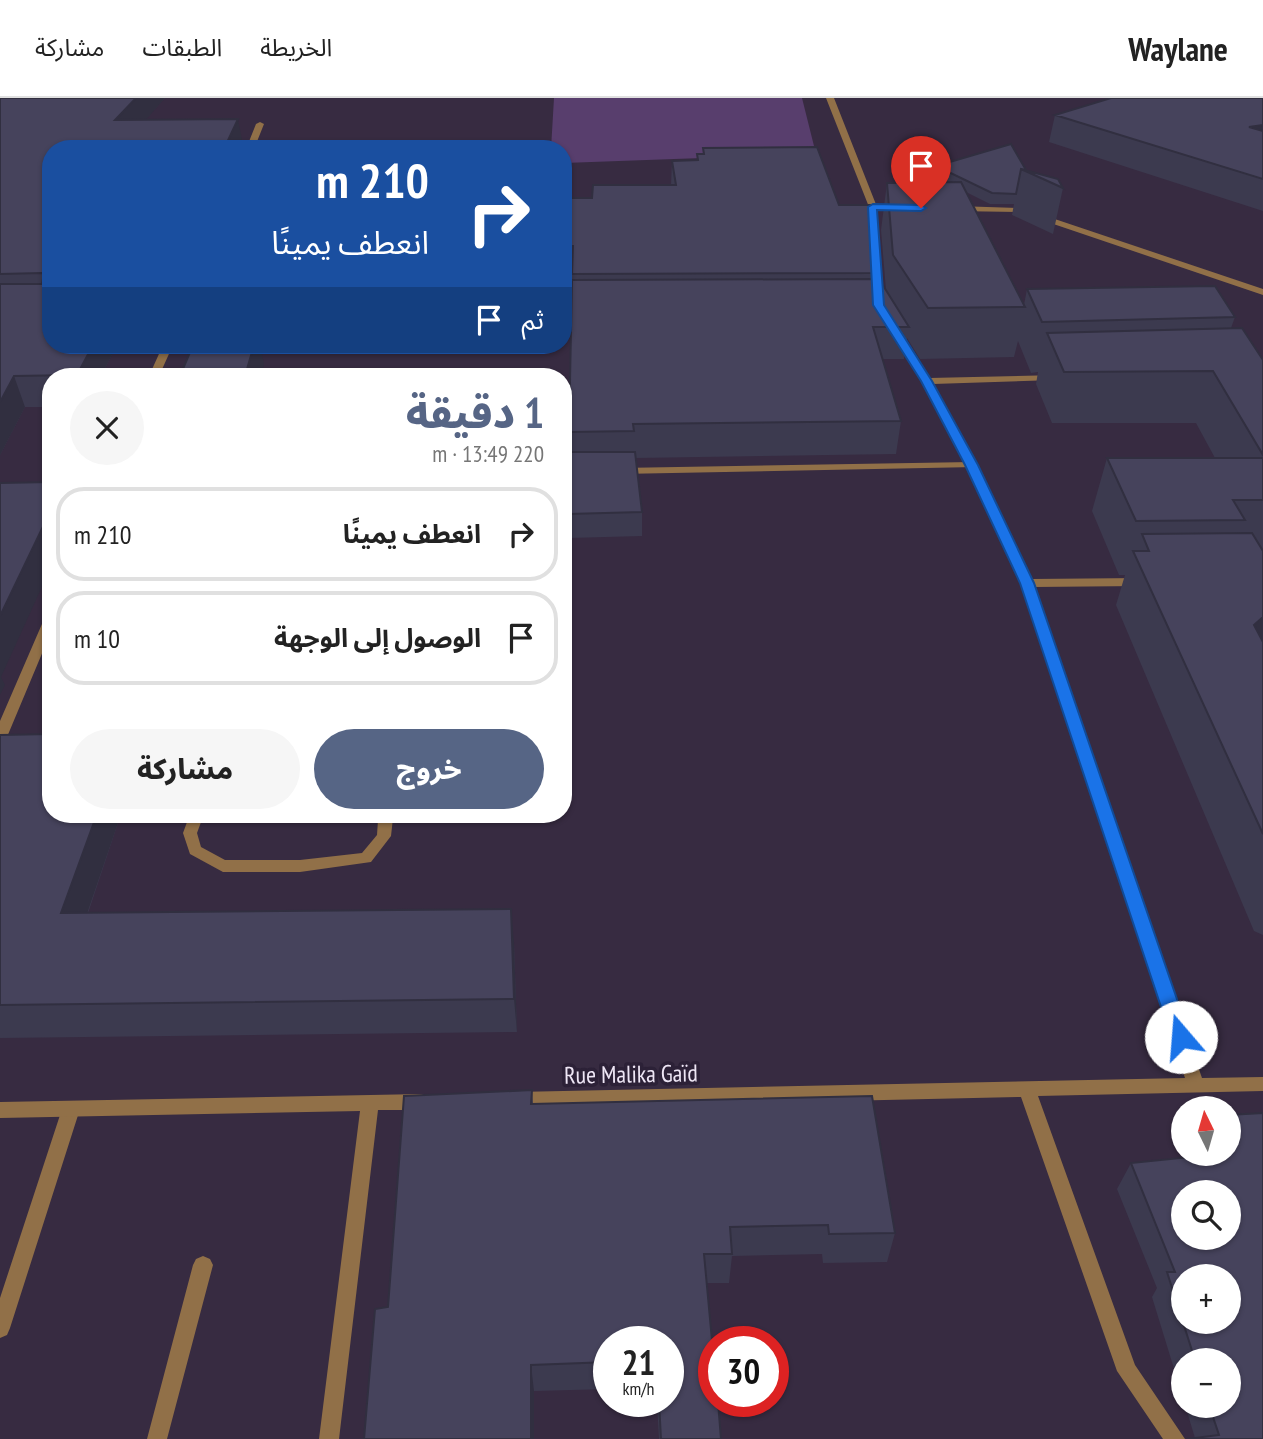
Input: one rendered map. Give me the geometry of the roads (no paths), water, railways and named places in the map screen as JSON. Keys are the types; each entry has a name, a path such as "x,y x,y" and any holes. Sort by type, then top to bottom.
{"street":[{"path":"830,98 879,207 879,305 865,305"},
{"path":"254,140 260,124"},
{"path":"939,209 1019,210 1263,292"},
{"path":"572,306 605,306"},
{"path":"892,327 926,381 972,465 1027,583 1197,1087"},
{"path":"926,381 1065,377"},
{"path":"614,471 972,465"},
{"path":"1027,583 1158,582"},
{"path":"4,738 42,640"},
{"path":"194,823 190,834 195,850 223,866 300,866 366,858 384,836 385,823"},
{"name":"Rue Malika Gaïd","path":"496,1101 1263,1084"},
{"path":"1027,1090 1126,1371 1175,1439"},
{"path":"0,1110 440,1102"},
{"path":"329,1439 370,1103"},
{"path":"0,1328 71,1109"},
{"path":"157,1439 203,1265"}]}
